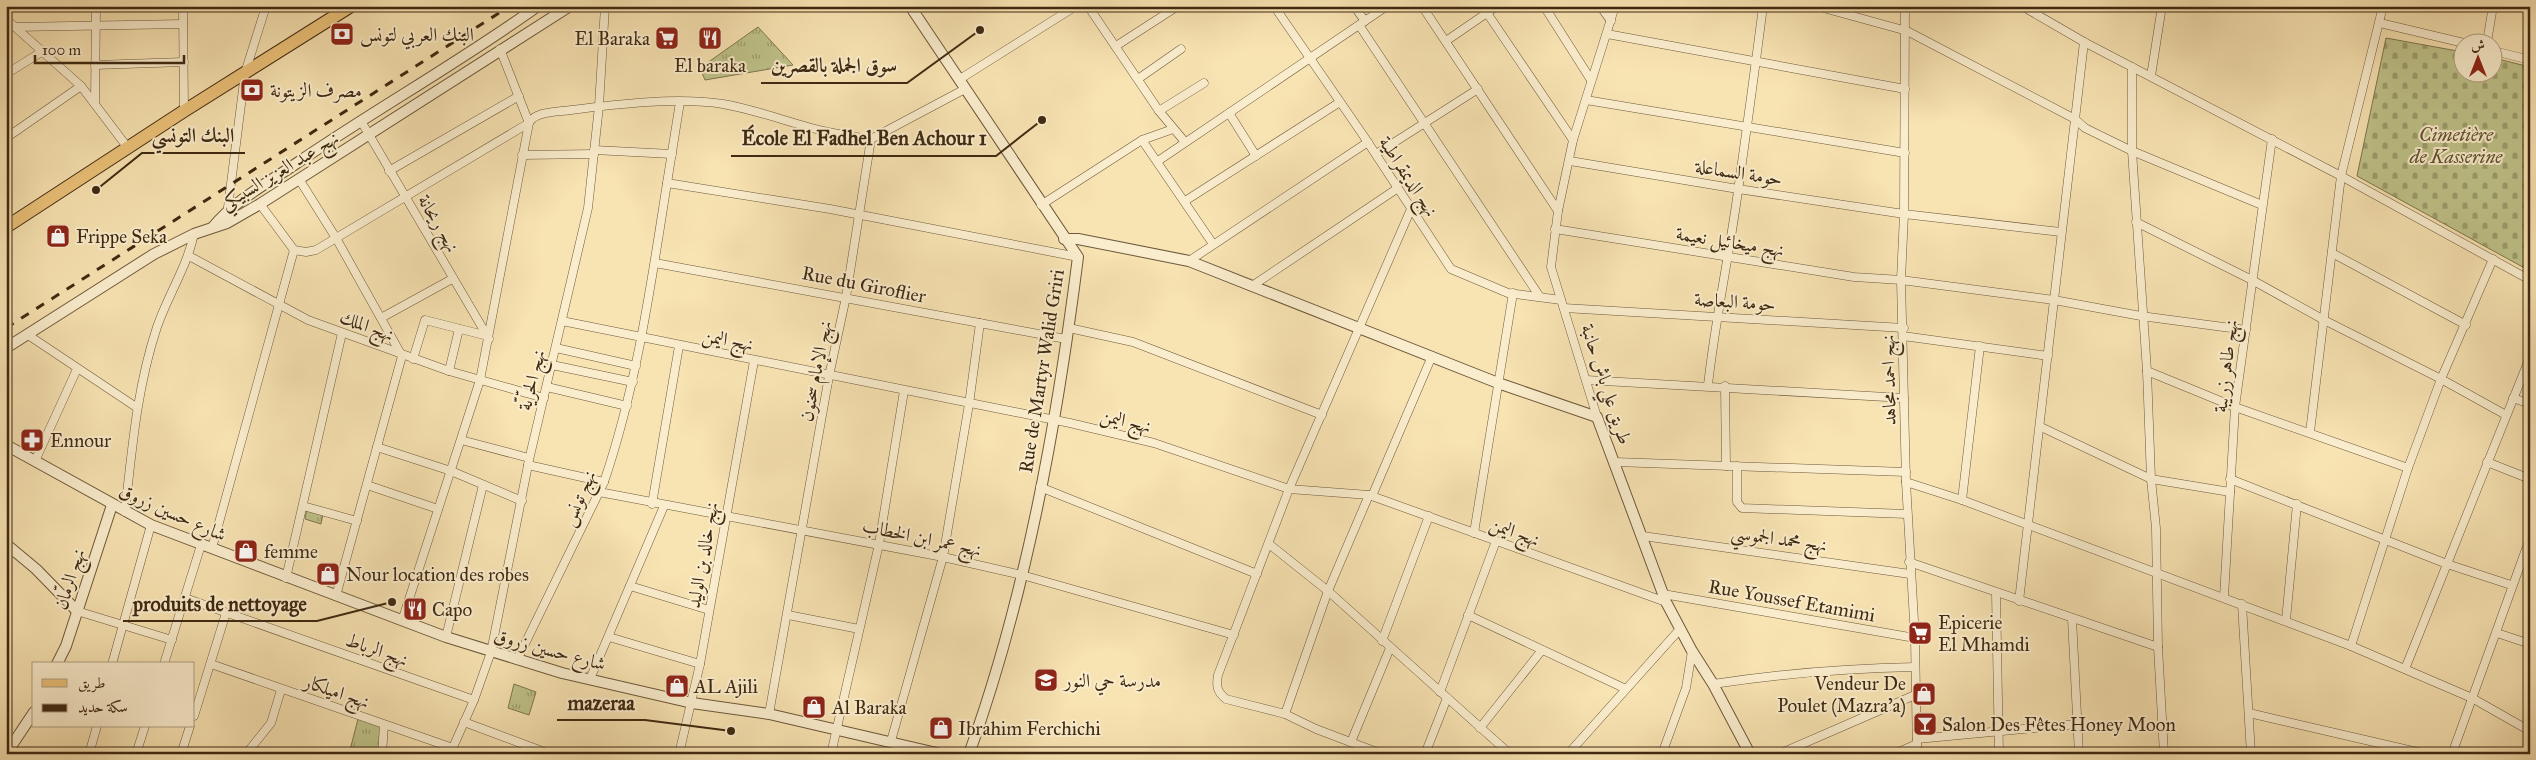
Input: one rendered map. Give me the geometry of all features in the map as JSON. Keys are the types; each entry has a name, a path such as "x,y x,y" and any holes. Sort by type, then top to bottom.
{"main road":[{"path":"6,228 184,111 351,6"}],"street":[{"path":"95,102 96,6"},
{"path":"183,6 184,111"},
{"path":"227,223 227,210 245,72 266,6"},
{"name":"نهج عبد العزيز السبيكي","path":"212,228 227,210 361,121 446,69 538,6"},
{"name":"نهج عبد العزيز السبيكي","path":"212,228 227,223 260,204 570,6"},
{"name":"نهج الحرّيّة","path":"452,751 474,700 491,652 500,599 529,462 588,208 599,106 605,6"},
{"name":"Rue de Martyr Walid Griri","path":"910,6 1041,205 1078,257 1069,328 1022,575 969,754"},
{"path":"960,80 1076,6"},
{"path":"1088,6 1159,111 1185,142"},
{"path":"1116,46 1178,6"},
{"name":"نهج الديمقراطية","path":"1274,6 1308,59 1368,142 1450,269 1514,293 1540,297 1563,304"},
{"path":"1354,6 1362,23 1425,122 1540,297"},
{"path":"1158,161 1387,6"},
{"path":"1422,6 1558,211"},
{"path":"1446,41 1497,6"},
{"path":"1544,6 1591,80"},
{"path":"1600,6 1611,21"},
{"name":"طريق علي باش حانبة","path":"1615,6 1573,140 1558,211 1551,267 1597,417 1665,598 1692,651 1714,684 1749,753"},
{"path":"1708,385 1716,316 1728,257 1758,62 1763,6"},
{"path":"1816,6 1907,31 2075,119 2085,128 2132,151 2262,205"},
{"name":"نهج احمد مجاهد","path":"1905,6 1907,31 1901,280 1904,332 1907,514 1914,638 1917,754"},
{"path":"2022,6 2084,42 2272,139 2530,280"},
{"path":"2151,76 2162,6"},
{"path":"2310,432 2341,176 2383,6"},
{"path":"2489,32 2493,6"},
{"path":"1487,13 1573,140"},
{"path":"6,19 81,86 128,148"},
{"path":"2380,23 2454,41"},
{"path":"15,27 96,24 183,24"},
{"path":"1607,34 1905,89"},
{"path":"2019,601 2027,524 2041,427 2084,42"},
{"path":"1138,79 1181,48"},
{"path":"402,621 480,380 529,123 500,49"},
{"path":"6,74 43,51"},
{"path":"2504,54 2530,60"},
{"path":"95,65 184,62"},
{"path":"2132,67 2132,151 2141,316 2147,371 2151,479 2156,528 2158,647 2164,754"},
{"path":"1159,111 1204,83"},
{"path":"6,138 81,86"},
{"path":"260,204 294,250 306,252 316,250 538,116 599,106 680,102 724,104 754,110 840,135 871,139 965,89"},
{"path":"1376,154 1478,89"},
{"path":"390,171 519,96"},
{"path":"1586,100 1905,153"},
{"name":"نهج تونس","path":"517,660 604,482 627,406 642,339 680,102"},
{"path":"1185,202 1340,102"},
{"path":"1229,113 1256,156"},
{"name":"نهج ريحانة","path":"361,121 452,279 489,338"},
{"path":"1041,205 1142,140 1173,129"},
{"name":"نهج الإمام سحنون","path":"769,714 829,376 846,297 871,139"},
{"name":"نهج طاهر زريبة","path":"2224,597 2235,407 2272,139"},
{"path":"1142,140 1213,244"},
{"path":"1189,261 1368,142"},
{"path":"522,155 594,152 672,154"},
{"name":"حومة السماعلة","path":"1570,161 1738,190 1904,214 2062,232"},
{"path":"299,179 336,238 402,356 336,596"},
{"path":"667,183 790,202 1078,257"},
{"path":"1252,286 1398,188"},
{"path":"1382,754 1285,714 1226,699 1219,694 1216,685 1218,675 1289,489 1411,209"},
{"path":"2136,222 2252,280 2324,320 2441,379 2506,415"},
{"path":"6,348 154,254 194,234 212,228"},
{"name":"نهج ميخائيل نعيمة","path":"1555,229 1854,277 1901,280 2054,300 2141,316 2246,330"},
{"path":"125,512 136,406 157,326 172,288 189,256 194,234"},
{"path":"1064,239 1078,239 1189,261 1498,383 1597,417"},
{"path":"165,662 185,598 206,546 279,306 294,250"},
{"path":"2332,253 2466,325"},
{"name":"نهج الملك","path":"189,256 308,320 402,356 544,398"},
{"path":"2351,646 2408,468 2441,379 2493,259"},
{"name":"Rue du Giroflier","path":"654,263 1066,339"},
{"path":"381,318 452,279"},
{"path":"1474,533 1514,293"},
{"name":"حومة البعاصة","path":"1563,304 1904,332 2048,356"},
{"path":"413,359 424,320 489,338"},
{"name":"نهج اليمن","path":"562,321 642,339 1052,420 1154,443 1289,489 1370,496 1665,598"},
{"path":"891,741 942,557 969,404 980,323"},
{"path":"1069,328 1133,342 1322,415"},
{"path":"449,371 459,329"},
{"path":"286,578 342,333"},
{"path":"28,335 136,406"},
{"path":"652,504 679,346"},
{"path":"1962,500 1980,346"},
{"path":"556,348 636,366"},
{"path":"1285,714 1328,591 1432,356"},
{"path":"2405,669 2530,356"},
{"name":"نهج خالد بن الوليد","path":"679,754 700,664 754,361"},
{"path":"552,365 633,382"},
{"path":"35,462 77,368"},
{"path":"2147,371 2235,407 2408,468"},
{"path":"1586,380 1708,385 1904,398"},
{"path":"1725,386 1726,466"},
{"path":"547,387 627,406"},
{"path":"831,754 879,544 904,391"},
{"path":"2513,398 2530,404"},
{"path":"2041,427 2151,479 2230,492"},
{"path":"461,440 529,462 604,482"},
{"name":"شارع حسين زروق","path":"6,445 151,525 286,578 491,652 590,679 692,703 769,714 941,754"},
{"path":"377,447 450,471 522,501"},
{"path":"1615,462 1906,472"},
{"path":"2487,462 2530,479"},
{"path":"1738,466 1737,502 1742,508 1907,514"},
{"path":"2230,479 2386,538 2447,564 2511,585"},
{"path":"1906,482 1962,500 2286,620 2472,698 2530,731"},
{"path":"367,485 438,508"},
{"path":"446,637 483,485"},
{"path":"1040,487 1257,574"},
{"name":"نهج عمر ابن الخطاب","path":"599,492 726,518 879,544 1022,575 1234,635"},
{"path":"2286,620 2296,504"},
{"name":"نهج الرمّان","path":"58,662 77,611 112,505"},
{"path":"302,506 357,521"},
{"path":"590,679 664,506"},
{"path":"1382,641 1429,516"},
{"path":"112,662 151,525"},
{"name":"نهج محمد الجموسي","path":"1643,536 1910,574"},
{"path":"2452,754 2497,633 2511,585 2526,557 2530,538"},
{"path":"1440,692 1496,541"},
{"path":"6,544 36,568 77,611 172,640"},
{"path":"1269,544 1328,591 1510,754"},
{"path":"1909,562 2158,647"},
{"path":"630,586 709,610"},
{"path":"1996,593 1999,754"},
{"name":"نهج الرباط","path":"185,598 474,700"},
{"name":"Rue Youssef Etamimi","path":"1665,598 1914,638"},
{"path":"2242,604 2251,754"},
{"path":"195,713 226,613"},
{"path":"788,615 859,629"},
{"path":"1468,615 1626,689"},
{"path":"2072,619 2079,754"},
{"path":"1568,754 1680,629"},
{"path":"2497,633 2530,644"},
{"path":"609,637 700,664"},
{"path":"1351,742 1390,648"},
{"path":"1480,728 1542,650"},
{"path":"1662,754 1686,688 1692,651"},
{"name":"نهج اميلكار","path":"211,664 452,751"},
{"path":"1714,684 1754,678 1866,668 1915,667"},
{"path":"249,753 271,723 282,690"},
{"path":"1779,754 1915,695"},
{"path":"1425,754 1447,698"},
{"path":"2249,713 2426,754"},
{"path":"6,754 32,715"},
{"path":"464,722 531,750 550,754"},
{"path":"1894,754 1917,742 2078,724"},
{"path":"382,754 384,725"},
{"path":"89,754 96,728"},
{"path":"136,754 144,728"},
{"path":"181,754 189,728"}],"green space":[{"path":"758,27 793,65 705,80 700,68"},
{"name":"Cimetière de Kasserine","path":"2386,38 2454,50 2454,82 2504,82 2504,60 2530,67 2530,271 2357,176"},
{"path":"307,508 323,514 321,524 305,519"},
{"path":"514,684 536,692 529,715 508,708"},
{"path":"358,719 381,726 379,754 349,754"}],"railway":[{"path":"6,328 510,6"}],"place":[{"name":"سوق الجملة بالقصرين","path":"980,30"},
{"name":"البنك العربي لتونس","path":"342,34"},
{"name":"El Baraka","path":"667,38"},
{"name":"El baraka","path":"710,38"},
{"name":"مصرف الزيتونة","path":"252,90"},
{"name":"École El Fadhel Ben Achour 1","path":"1042,120"},
{"name":"البنك التونسي","path":"96,190"},
{"name":"Frippe Seka","path":"58,236"},
{"name":"Ennour","path":"32,440"},
{"name":"femme","path":"246,551"},
{"name":"Nour location des robes","path":"328,574"},
{"name":"produits de nettoyage","path":"392,602"},
{"name":"Capo","path":"415,609"},
{"name":"Epicerie El Mhamdi","path":"1920,633"},
{"name":"مدرسة حي النور","path":"1046,680"},
{"name":"AL Ajili","path":"677,686"},
{"name":"Vendeur De Poulet (Mazra'a)","path":"1924,694"},
{"name":"Al Baraka","path":"814,707"},
{"name":"Salon Des Fêtes Honey Moon","path":"1925,724"},
{"name":"Ibrahim Ferchichi","path":"941,728"},
{"name":"mazeraa","path":"731,731"}]}
